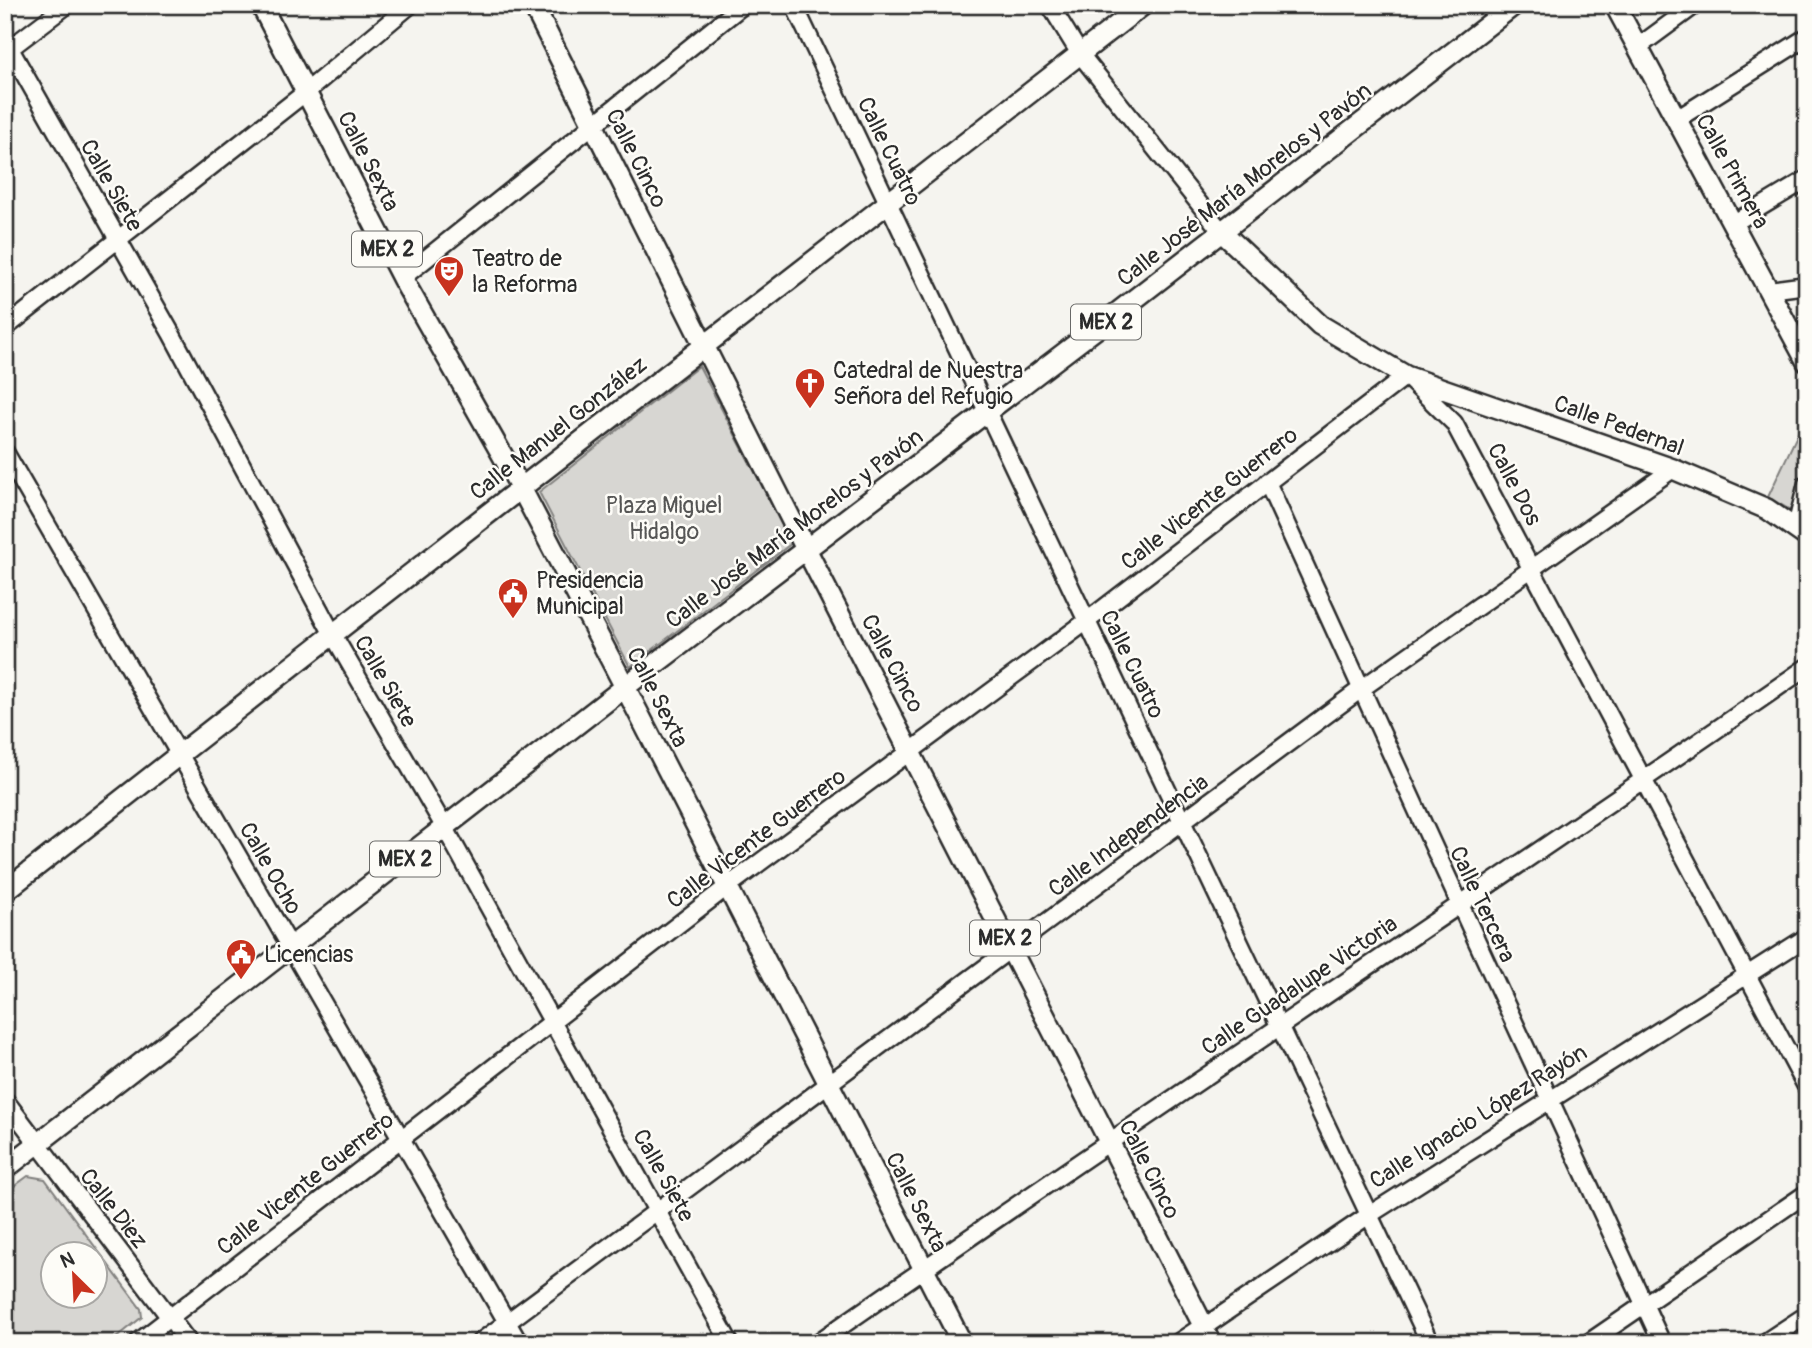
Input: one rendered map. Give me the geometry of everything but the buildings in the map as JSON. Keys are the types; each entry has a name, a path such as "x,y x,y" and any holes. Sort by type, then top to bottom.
{"main road":[{"name":"Calle Sexta","path":"261,5 402,278 521,488 962,1343"},
{"name":"Calle Cinco","path":"533,5 806,549 1208,1335"},
{"name":"Calle Manuel González","path":"5,891 332,633 891,204 1143,5"},
{"name":"Calle José María Morelos y Pavón","path":"5,1169 625,687 1514,5"},
{"name":"Calle Primera","path":"1615,5 1807,362"},
{"name":"Calle Dos","path":"1221,230 1321,326 1406,376"},
{"name":"Calle Pedernal","path":"1406,376 1674,469 1767,509 1801,532"},
{"name":"Calle Ignacio López Rayón","path":"1180,1343 1208,1335"}],"street":[{"path":"7,47 67,5"},
{"path":"5,328 306,92 410,5"},
{"path":"402,278 743,5"},
{"name":"Calle Cuatro","path":"794,5 989,410 1430,1343"},
{"name":"Calle Dos","path":"1050,5 1080,54 1221,230"},
{"path":"1638,47 1695,5"},
{"path":"1677,119 1807,37"},
{"name":"Calle Siete","path":"7,47 117,240 332,633 445,828 658,1209 730,1343"},
{"path":"1734,223 1807,179"},
{"path":"1769,290 1807,285"},
{"name":"Calle Dos","path":"1406,376 1454,423 1745,976 1807,1088"},
{"name":"Calle Vicente Guerrero","path":"137,1343 727,886 1087,621 1406,376"},
{"name":"Calle Ocho","path":"5,452 519,1343"},
{"name":"Calle Independencia","path":"479,1343 1360,690 1674,469"},
{"name":"Calle Tercera","path":"1267,482 1458,906 1552,1098 1662,1343"},
{"path":"1801,532 1807,484"},
{"name":"Calle Guadalupe Victoria","path":"817,1343 1280,1023 1458,906 1807,667"},
{"name":"Calle Ignacio López Rayón","path":"1208,1335 1369,1215 1807,937"},
{"name":"Calle Diez","path":"5,1100 189,1343"},
{"path":"1588,1343 1807,1193"},
{"path":"1764,1343 1805,1316"}],"green space":[{"name":"Plaza Miguel Hidalgo","path":"699,366 792,543 630,667 539,492"},
{"path":"1807,414 1807,520 1768,497"},
{"path":"28,1176 45,1179 90,1240 38,1240 38,1310 108,1310 108,1264 141,1309 142,1317 110,1343 5,1343 5,1193"}],"place":[{"name":"Teatro de la Reforma","path":"449,298"},
{"name":"Catedral de Nuestra Señora del Refugio","path":"810,410"},
{"name":"Presidencia Municipal","path":"513,620"},
{"name":"Licencias","path":"241,981"}]}
